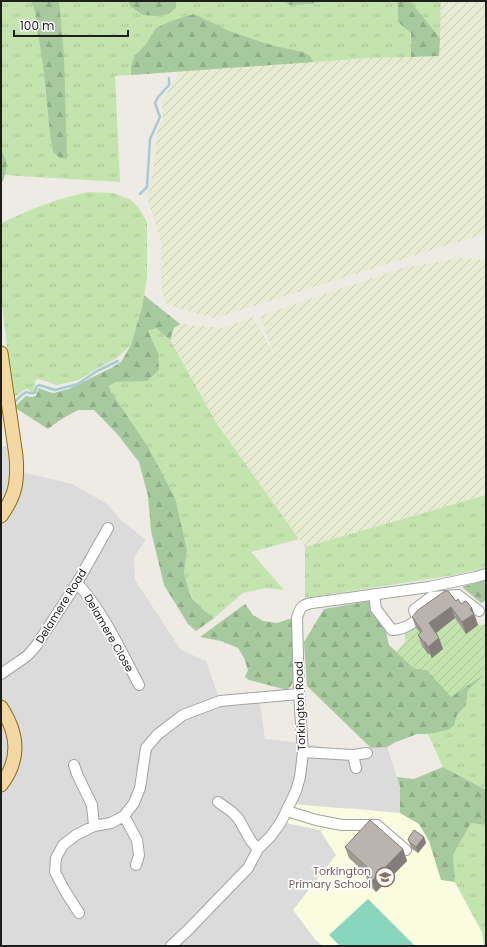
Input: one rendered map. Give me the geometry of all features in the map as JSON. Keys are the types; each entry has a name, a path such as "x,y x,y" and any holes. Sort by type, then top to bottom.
{"main road":[{"path":"1,353 17,471 15,490 9,505 1,516"},
{"path":"1,707 7,716 12,729 15,743 15,753 7,778 1,785"}],"street":[{"name":"Delamere Road","path":"1,674 27,656 36,646 76,583 108,528"},
{"name":"Torkington Road","path":"171,946 248,868 258,849 282,822 296,791 300,778 303,752 299,694 297,618 302,606 312,603 429,587 486,574"},
{"name":"Delamere Close","path":"76,583 85,592 100,615 139,685"},
{"path":"374,594 376,608 392,630 398,629 414,621 416,618 414,610 432,597 458,595 479,611"},
{"path":"79,913 55,872 56,858 63,845 76,835 94,826 111,823 124,816 134,803 140,788 146,748 157,735 183,714 220,701 299,694"},
{"path":"303,752 353,755 367,753"},
{"path":"353,755 356,768"},
{"path":"74,765 92,805 94,826"},
{"path":"218,802 238,818 250,841 258,849"},
{"path":"287,811 316,820 342,825 378,825 406,850"},
{"path":"124,816 137,840 139,855 136,865"}],"shaded area":[{"path":"441,1 486,1 486,233 215,318 176,308 165,302 161,286 161,241 147,196 151,182 157,132 163,118 162,102 180,71 370,58 438,56"},
{"path":"460,258 486,260 486,495 305,547 217,423 170,340 174,328 180,324 223,328 253,317 275,357 260,316 403,268"},
{"path":"1,446 15,447 17,471 72,484 106,503 122,521 146,540 134,557 135,580 181,650 206,661 220,701 259,698 265,739 302,743 338,750 387,747 400,786 400,813 349,808 282,822 320,830 336,855 314,939 323,946 1,946"},
{"name":"Torkington Primary School","path":"291,804 400,813 419,824 445,865 482,932 484,946 323,946 315,939 293,910 336,855 320,830 281,822"}],"green space":[{"path":"1,1 441,1 440,38 410,2 411,57 370,58 115,76 120,182 2,175"},
{"path":"31,1 59,1 64,57 67,159 60,158 53,152 44,72 35,12"},
{"path":"128,1 176,1 176,8 168,14 157,16 143,15 131,7"},
{"path":"284,1 320,1 311,4 290,5"},
{"path":"397,1 410,1 440,38 439,56 411,57 411,33 398,22"},
{"path":"194,14 229,31 270,45 303,52 310,56 313,62 131,75 131,66 134,57 146,44 156,28 171,21"},
{"path":"1,151 6,162 6,173 3,181 1,182"},
{"path":"87,192 113,193 131,200 139,208 147,222 147,278 142,307 131,345 117,358 79,380 57,385 37,379 35,381 35,391 33,393 26,389 13,398 1,295 1,223 57,200"},
{"path":"144,295 180,324 174,328 170,340 156,328 148,331 158,353 159,370 147,381 115,382 109,386 111,392 148,447 175,498 187,550 184,573 191,597 214,618 196,631 188,624 164,585 151,531 148,496 139,462 118,435 94,410 78,410 48,429 14,407 26,396 36,396 39,388 54,393 69,389 121,362 131,345"},
{"path":"156,328 170,340 217,424 299,539 251,552 284,590 266,588 243,593 214,618 192,597 184,573 187,550 109,386 115,382 130,381 158,353 147,331"},
{"path":"486,495 486,568 455,575 305,598 305,547"},
{"path":"486,580 486,600 481,603 462,587"},
{"path":"370,601 371,611 386,632 389,645 414,668 427,670 437,681 484,675 468,690 466,705 457,715 454,726 448,730 428,734 417,734 387,747 371,748 307,686 304,642 324,609"},
{"path":"245,604 253,615 263,621 277,623 292,618 294,679 291,686 287,690 249,680 245,677 248,670 244,658 238,648 221,641 200,637"},
{"path":"455,618 466,633 478,625 486,623 486,673 451,697 427,670 414,668 396,652 405,642 405,634 415,627 427,643 428,654 433,635"},
{"path":"486,673 486,790 443,767 428,734 448,730 454,726 457,715 466,705 468,690"},
{"path":"443,767 486,790 486,825 471,823 453,855 455,882 441,880 429,841 419,824 400,813 400,786 397,777 414,779"},
{"path":"471,823 486,825 486,946 484,946 482,932 455,882 453,855"},
{"path":"368,899 415,946 340,946 329,935"}],"building":[{"path":"445,591 448,591 456,601 458,599 461,604 465,601 467,602 472,608 470,609 474,614 462,622 451,607 429,623 439,638 428,647 418,635 422,631 412,617 418,610"},
{"path":"370,820 403,849 372,881 365,874 368,868 345,847"},
{"path":"414,830 424,837 416,847 410,843 408,839"}],"waterway":[{"path":"140,194 147,187 150,139 160,117 155,103 158,97 169,85 169,78"},
{"path":"12,404 27,392 35,393 37,386 39,385 55,390 78,384 97,371 118,361"}],"place":[{"name":"Torkington Primary School","path":"385,877"}]}
